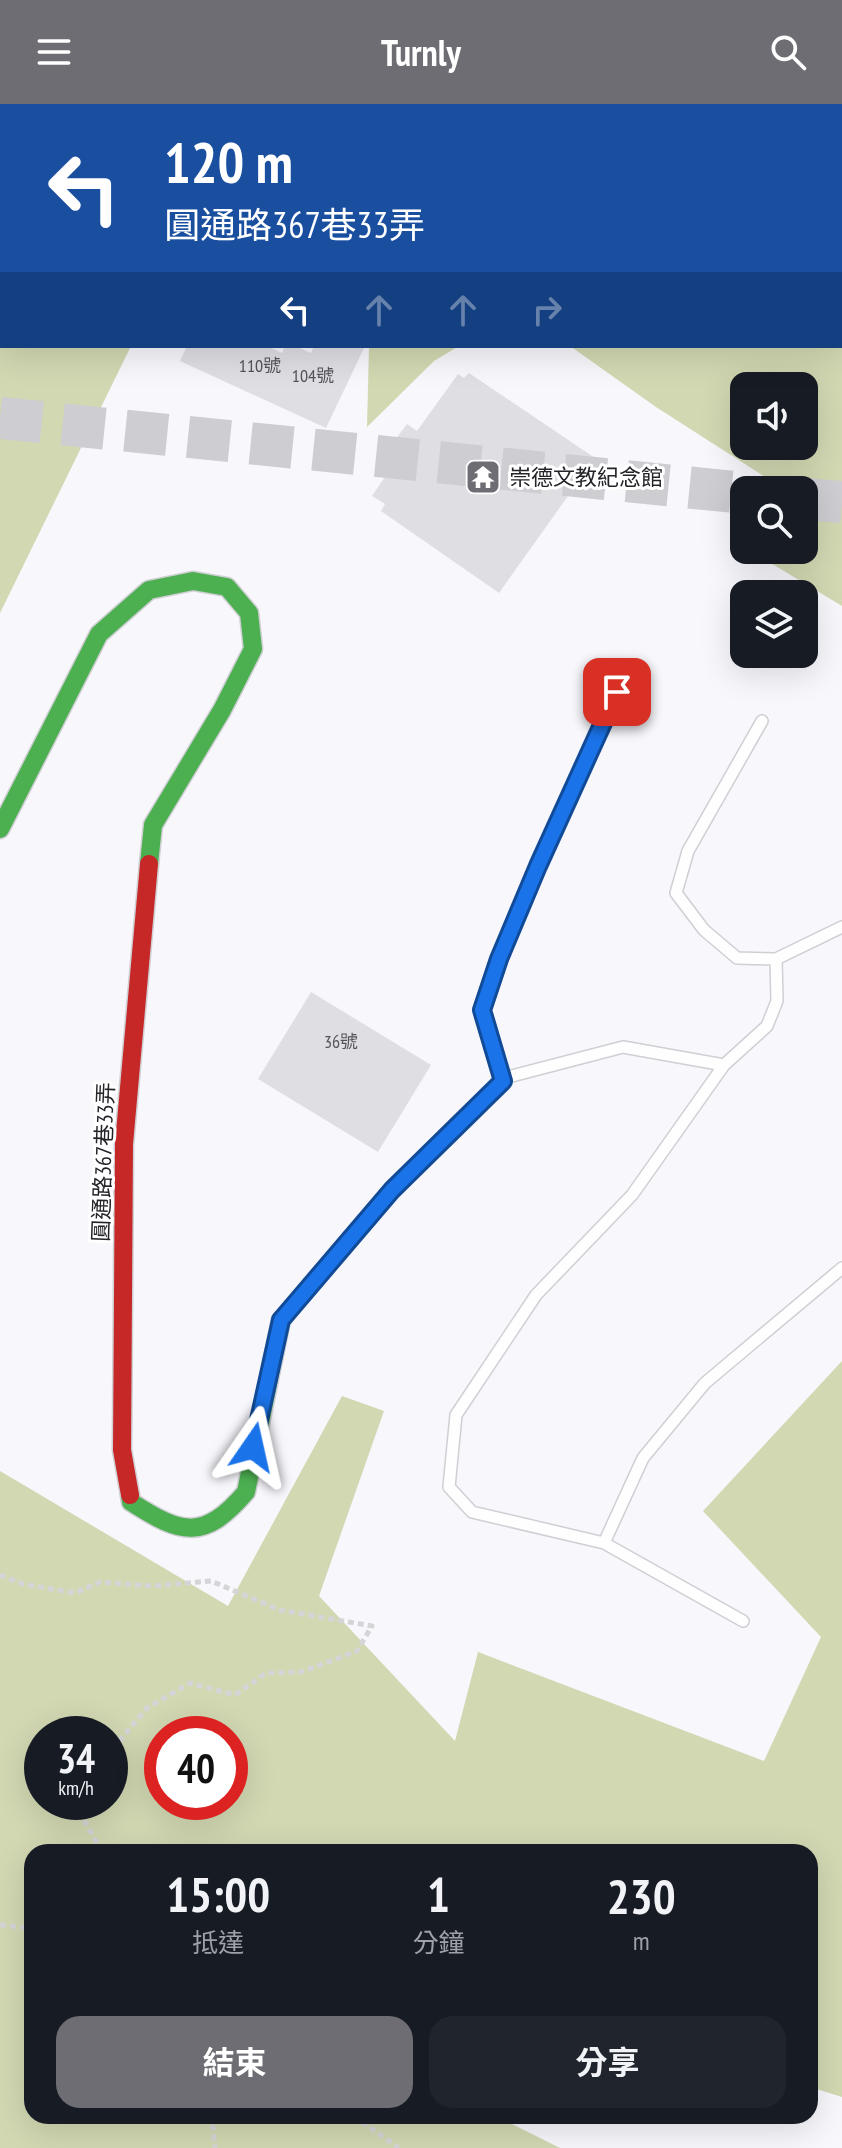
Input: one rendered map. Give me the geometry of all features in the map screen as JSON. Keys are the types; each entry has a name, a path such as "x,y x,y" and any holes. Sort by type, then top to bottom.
{"street":[{"name":"圓通路367巷33弄","path":"0,829 99,634 149,590 193,581 227,587 249,613 253,649 222,710 153,825 124,1144 122,1450 131,1502 166,1525 206,1528 229,1512 246,1492 257,1425 281,1320"}],"lane":[{"path":"503,1081 482,1010 499,959 538,866 617,692"},
{"path":"762,721 688,851 676,893 704,930 737,958 776,959 842,927"},
{"path":"743,1621 604,1543 472,1512 449,1487 456,1415 536,1295 632,1195 724,1065 767,1026 777,1001 776,959"},
{"name":"圓通路367巷33弄","path":"281,1320 392,1190 508,1077 623,1047 724,1065"},
{"path":"604,1543 643,1458 705,1383 842,1268"}],"path":[{"path":"0,1575 75,1593 100,1582 152,1586 211,1581 280,1610 372,1626 357,1651 301,1672 266,1673 235,1695 190,1683 147,1708 128,1731"},
{"path":"84,1820 98,1844"},
{"path":"0,1925 24,1927"},
{"path":"211,2124 215,2148"},
{"path":"365,2124 399,2148"}],"green space":[{"path":"0,348 130,348 0,613"},
{"path":"369,348 456,348 434,361 367,427"},
{"path":"573,348 842,348 842,606 818,592 818,580 799,580 772,564 818,564 818,476 764,476 739,460 818,460 818,372 730,372 730,454"},
{"path":"842,1361 842,2097 818,2090 818,1844 24,1844 24,2124 512,2124 560,2148 0,2148 0,1471 228,1606 342,1396 384,1411 319,1596 455,1741 478,1652 764,1761 821,1637 703,1511"}],"building":[{"path":"186,348 271,348 282,353 284,348 300,348 311,353 313,348 364,348 326,428 180,361"},
{"name":"崇德文教紀念館","path":"469,373 595,458 499,593 381,511 385,504 372,496 402,452 392,444 407,424 417,431 458,374 464,378"},
{"path":"311,992 431,1065 378,1152 258,1079"}],"tunnel":[{"path":"0,418 730,492"},
{"path":"818,500 842,502"}],"traffic: fast":[{"path":"0,829 99,634 149,590 193,581 227,587 249,613 253,649 222,710 153,825 149,864"},
{"path":"130,1495 131,1502 149,1513 192,1528 217,1519 246,1492 281,1320"}],"traffic: jam":[{"path":"130,1495 122,1450 124,1144 149,864"}],"place":[{"name":"崇德文教紀念館","path":"483,477"}],"route":[{"path":"253,1447 281,1320 392,1190 503,1081 482,1010 499,959 538,866 617,692"}]}
